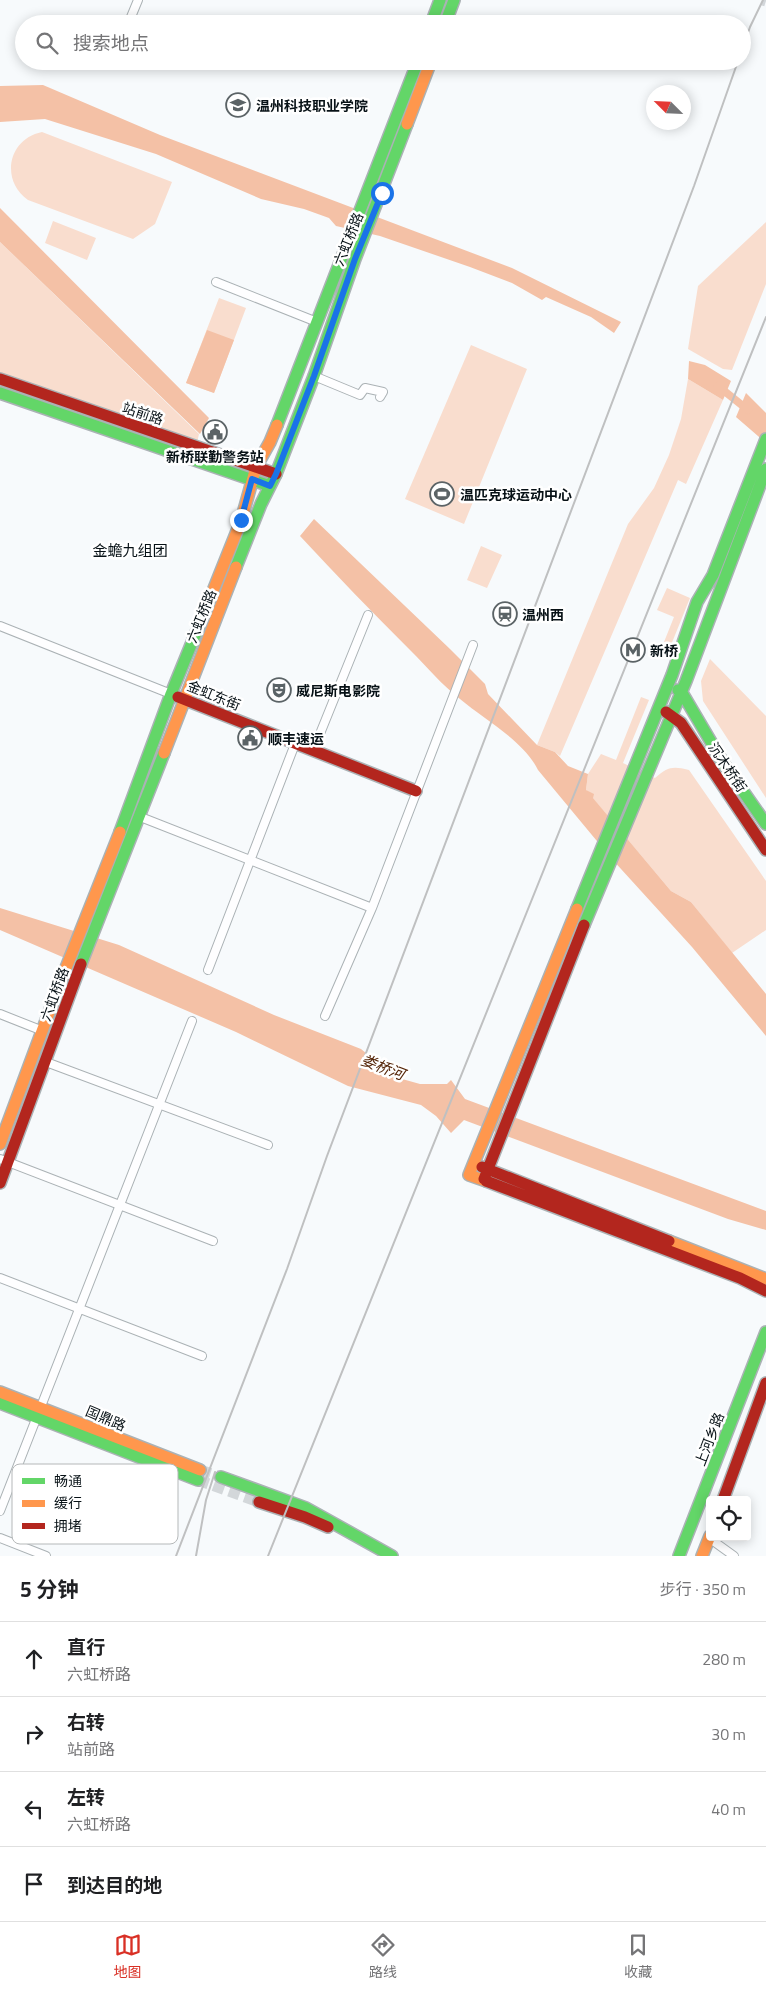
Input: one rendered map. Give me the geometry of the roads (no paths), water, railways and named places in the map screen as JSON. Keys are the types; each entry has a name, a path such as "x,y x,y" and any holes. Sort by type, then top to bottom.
{"main road":[{"path":"435,15 440,0"},
{"path":"448,15 454,0"},
{"name":"六虹桥路","path":"0,1183 4,1160 46,1062 66,985 90,910 171,694 241,520 256,467 270,442 414,70"},
{"name":"六虹桥路","path":"0,1144 43,1030 101,914 184,699 314,376 364,237 428,70"},
{"name":"站前路","path":"0,379 276,474"},
{"name":"站前路","path":"0,393 270,486"},
{"path":"766,439 713,575 697,602 658,708 469,1175 486,1175 766,1279"},
{"path":"486,1175 516,1092 586,918 682,691 766,469"},
{"path":"667,685 682,691"},
{"name":"沉木桥街","path":"682,691 724,764 766,824"},
{"name":"金虹东街","path":"171,694 416,791"},
{"name":"沉木桥街","path":"658,708 672,715 681,723 766,850"},
{"path":"486,1175 740,1278 766,1291"},
{"name":"上河乡路","path":"680,1556 766,1332"},
{"path":"724,1496 766,1383"},
{"name":"国鼎路","path":"0,1392 38,1413"},
{"name":"国鼎路","path":"0,1404 38,1413 116,1439 174,1464"},
{"name":"国鼎路","path":"178,1466 199,1475"},
{"path":"221,1477 306,1508 392,1556"},
{"path":"259,1502 334,1529 379,1556"},
{"path":"702,1556 708,1541"}],"street":[{"path":"132,15 138,0"},
{"path":"216,282 317,322"},
{"path":"314,376 360,395 365,388 383,392 380,397"},
{"path":"313,750 368,615"},
{"name":"金虹东街","path":"0,626 171,694"},
{"path":"325,1016 372,908 473,645"},
{"path":"208,970 295,744"},
{"path":"138,816 372,908"},
{"path":"0,1014 43,1030"},
{"path":"18,1464 192,1021"},
{"path":"46,1062 268,1145"},
{"path":"4,1160 213,1242"},
{"path":"0,1278 202,1356"},
{"path":"0,1512 12,1481"},
{"path":"0,1538 12,1543"},
{"path":"714,1541 734,1556"},
{"path":"15,1544 46,1556"}],"waterway":[{"path":"718,386 748,410"}],"tunnel":[{"path":"200,1470 221,1477"},
{"path":"198,1480 259,1502"}],"railway":[{"path":"751,25 763,0"},
{"path":"176,1556 287,1269 327,1156 694,186 735,70"},
{"path":"268,1556 766,317"},
{"path":"196,1556 206,1500 215,1472"}],"place":[{"name":"温州科技职业学院","path":"238,105"},
{"name":"新桥联勤警务站","path":"215,432"},
{"name":"温匹克球运动中心","path":"442,494"},
{"name":"温州西","path":"505,614"},
{"name":"新桥","path":"633,650"},
{"name":"威尼斯电影院","path":"279,690"},
{"name":"顺丰速运","path":"250,738"}],"district":[{"name":"金蟾九组团","path":"130,550"}],"water label":[{"name":"娄桥河","path":"383,1067"}]}
